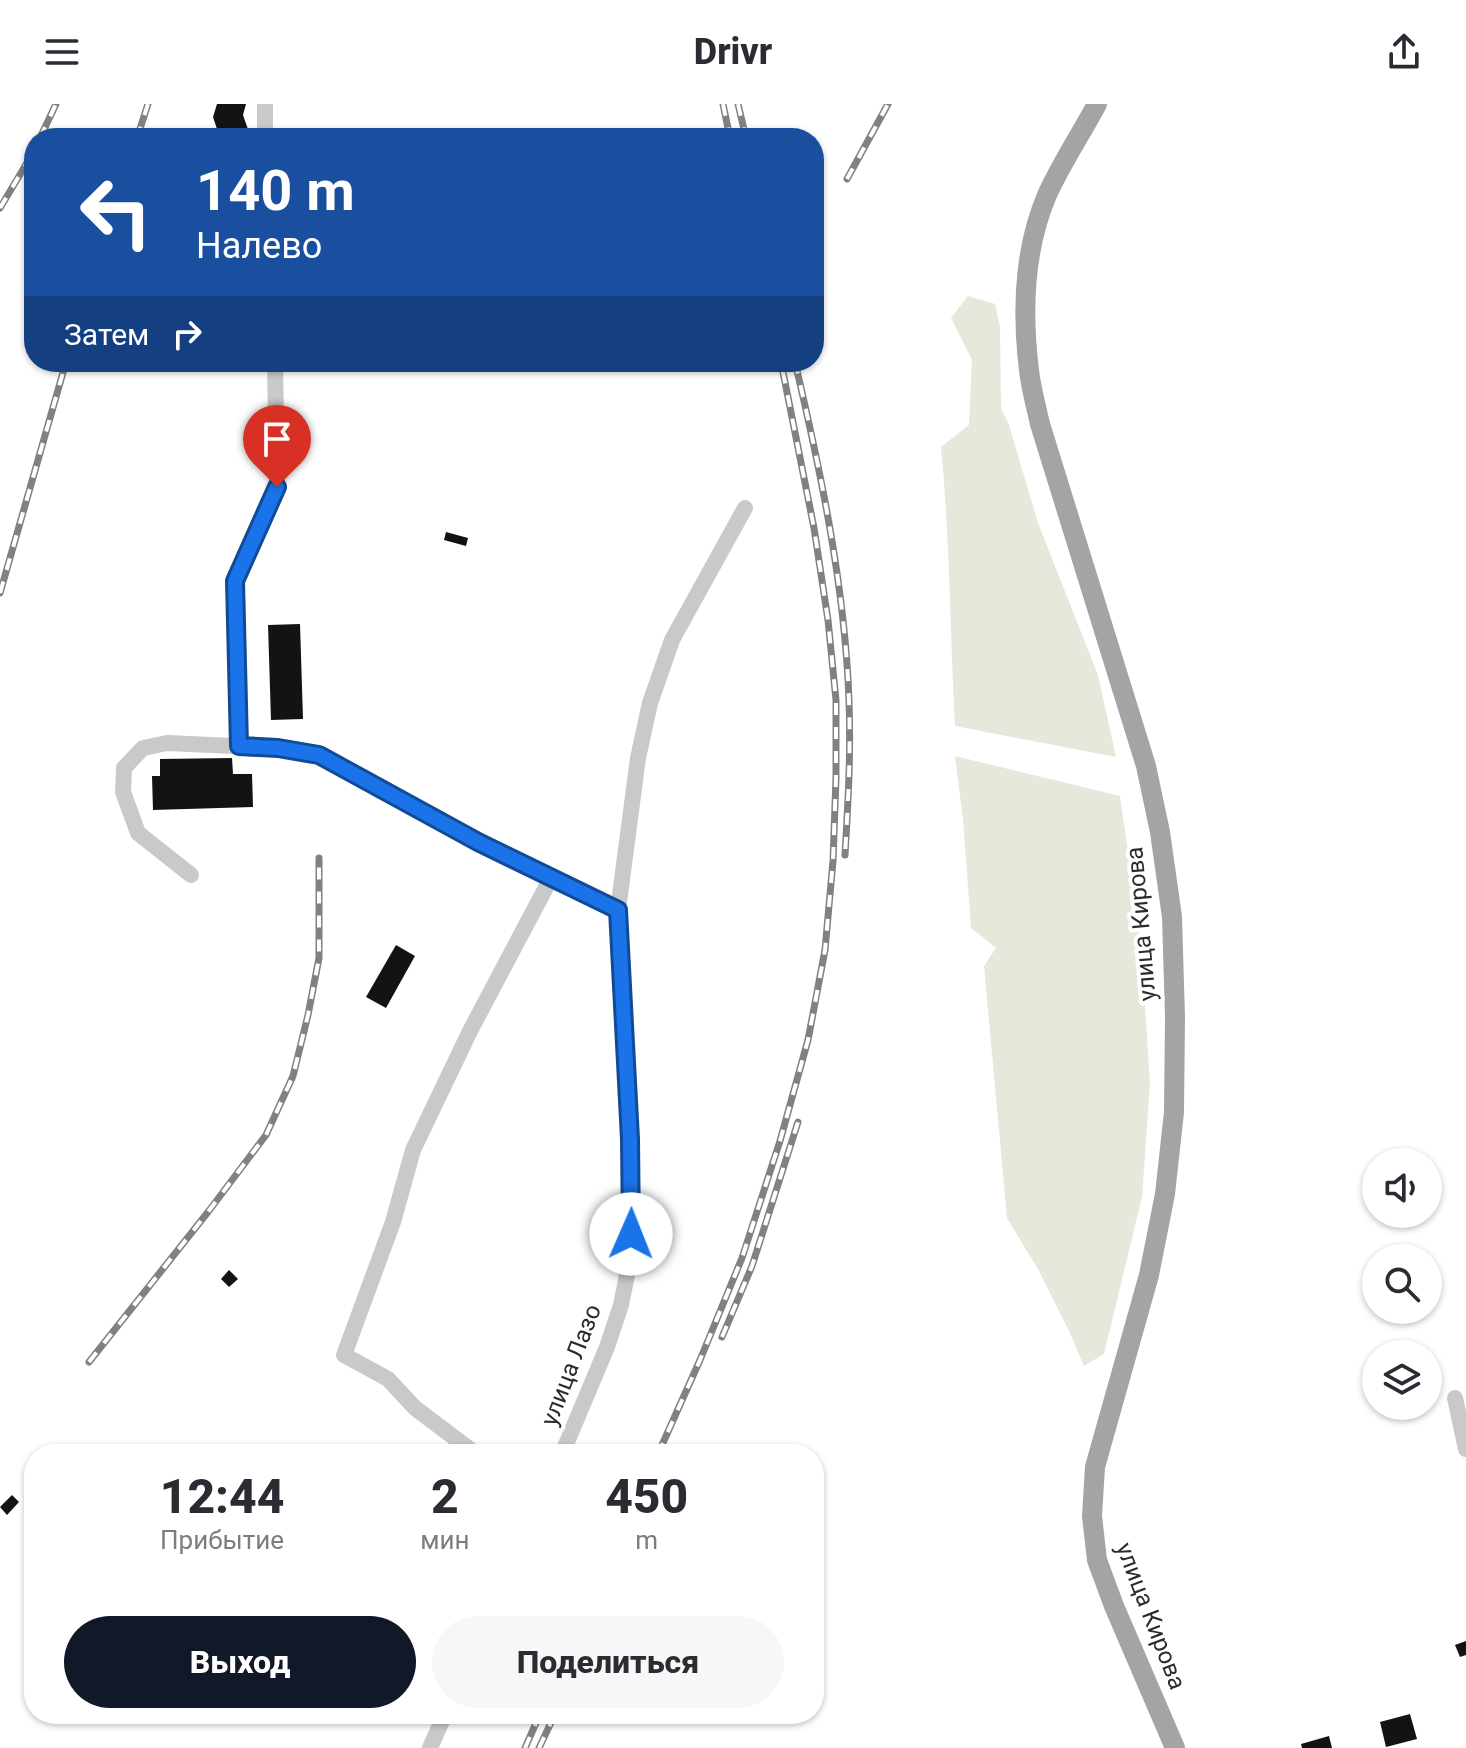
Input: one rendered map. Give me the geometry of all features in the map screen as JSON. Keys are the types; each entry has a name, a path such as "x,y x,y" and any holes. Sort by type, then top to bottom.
{"main road":[{"name":"улица Кирова","path":"1097,104 1047,196 1033,239 1026,327 1029,371 1040,424 1146,766 1160,832 1172,917 1174,1112 1165,1194 1149,1275 1095,1467 1092,1516 1097,1560 1175,1748"}],"street":[{"path":"265,104 265,128"},
{"path":"239,746 235,581 277,487 275,372"},
{"name":"улица Лазо","path":"566,1444 607,1347 621,1305 628,1270 632,1188 618,910 638,758 650,703 672,640 745,508"},
{"path":"191,875 138,833 123,792 124,768 143,748 167,743 278,748 319,755 478,842 618,910"},
{"path":"463,1444 415,1408 388,1379 344,1355 393,1222 413,1150 470,1031 551,878"},
{"path":"1455,1398 1466,1449"},
{"path":"430,1748 441,1724"}],"shaded area":[{"path":"968,296 995,304 1000,327 1001,408 1009,425 1038,523 1098,675 1116,757 955,726 941,447 969,425 972,360 951,318"},
{"path":"955,756 1120,796 1141,944 1150,1083 1142,1197 1104,1354 1084,1366 1039,1271 1007,1218 984,966 996,948 971,928"}],"building":[{"path":"217,104 246,104 243,115 248,128 217,128 213,117"},
{"path":"446,532 468,538 466,546 444,540"},
{"path":"300,624 303,719 271,720 268,625"},
{"path":"232,758 233,774 252,774 253,807 153,810 152,776 160,776 160,759"},
{"path":"396,945 415,956 386,1008 366,997"},
{"path":"229,1270 238,1279 229,1287 221,1279"},
{"path":"12,1495 19,1502 7,1515 0,1507"},
{"path":"1466,1641 1466,1655 1460,1657 1455,1645"},
{"path":"1410,1714 1417,1739 1386,1747 1380,1722"},
{"path":"1329,1736 1332,1748 1302,1748 1301,1744"}],"railway":[{"path":"45,128 56,104"},
{"path":"140,128 148,104"},
{"path":"723,104 728,128"},
{"path":"738,104 744,128"},
{"path":"847,179 888,104"},
{"path":"0,208 24,168"},
{"path":"0,593 63,372"},
{"path":"662,1444 742,1258 780,1141 808,1040 825,950 833,861 836,700 814,528 783,372"},
{"path":"797,372 822,488 843,616 850,720 845,855"},
{"path":"89,1362 266,1135 293,1076 319,958 319,858"},
{"path":"722,1337 752,1266 798,1122"},
{"path":"525,1748 536,1724"},
{"path":"539,1748 550,1724"}],"route":[{"path":"277,487 235,581 239,746 319,755 478,842 618,910 632,1188 631,1234"}]}
